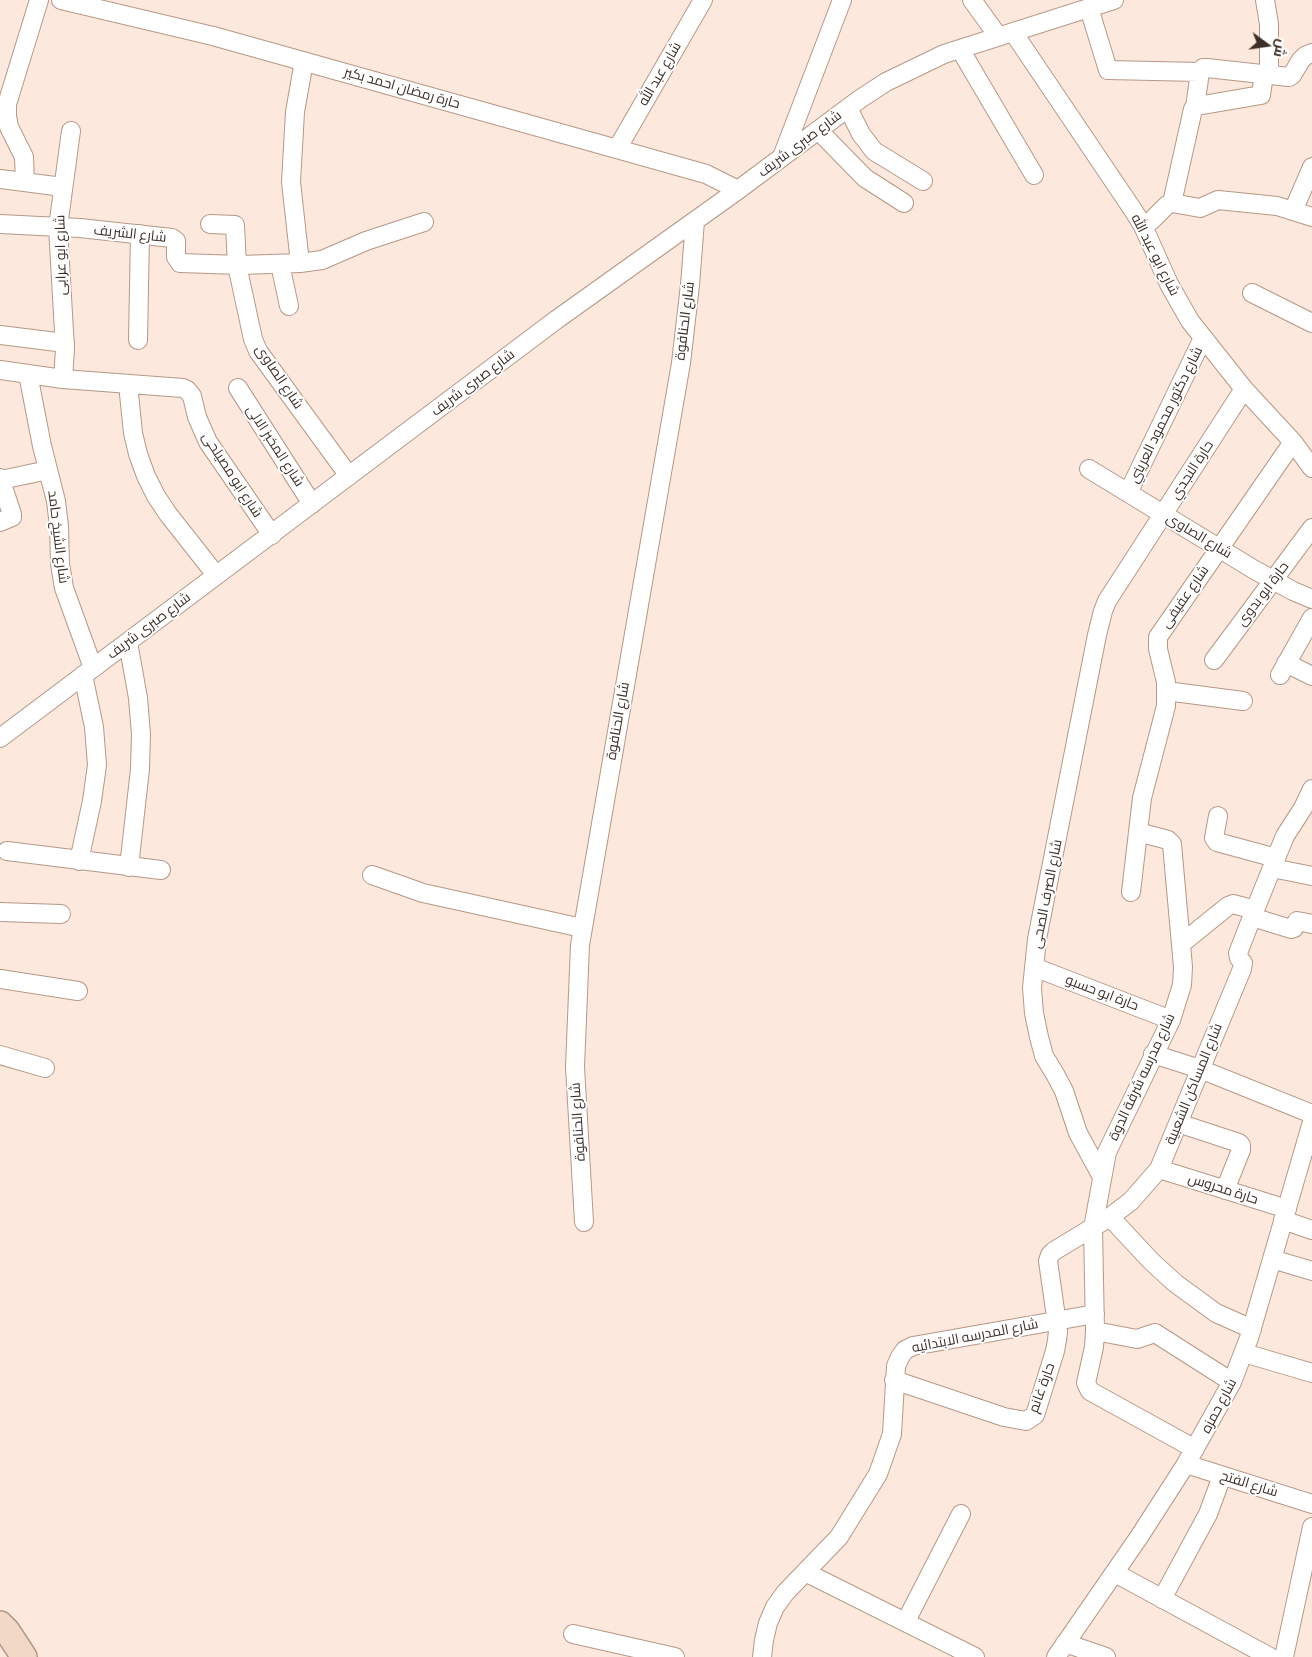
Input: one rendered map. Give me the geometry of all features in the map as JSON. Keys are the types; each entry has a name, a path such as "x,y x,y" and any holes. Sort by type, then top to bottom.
{"street":[{"path":"25,182 24,157 9,127 7,116 8,104 39,0"},
{"name":"شارع عبد الله","path":"617,149 703,0"},
{"path":"782,157 842,0"},
{"name":"شارع ابو عبد الله","path":"972,0 1005,34 1143,226 1169,284 1190,321 1244,389 1311,463"},
{"path":"1195,107 1261,95 1267,74 1269,24 1265,0"},
{"name":"حارة رمضان احمد بكير","path":"71,1 190,30 304,61 706,174 738,190"},
{"path":"1103,3 1108,70 1200,72"},
{"name":"شارع صبرى شريف","path":"0,738 556,320 886,82 922,64 960,49 1103,3"},
{"path":"960,49 1034,175"},
{"path":"1172,203 1195,107 1200,72 1203,68 1289,77 1301,60 1312,53"},
{"path":"300,263 291,182 295,112 304,61"},
{"path":"848,108 861,134 874,151 923,181"},
{"path":"818,130 858,172 904,203"},
{"name":"شارع ابو عرابى","path":"63,379 65,343 58,227 71,131"},
{"path":"1293,211 1312,167"},
{"path":"0,179 63,187"},
{"path":"1143,226 1152,220 1167,204 1172,203 1200,208 1214,201 1221,200 1261,204 1312,217"},
{"name":"شارع الحنافوة","path":"584,1222 574,1067 578,962 582,928 681,363 690,285 694,221"},
{"name":"شارع الشريف","path":"0,224 140,234 174,239 177,244 176,257 180,263 237,265 300,263 333,256 366,241 424,222"},
{"name":"شارع الصاوى","path":"210,224 235,225 237,265 253,338 258,351 350,476"},
{"path":"138,340 140,234"},
{"path":"280,264 289,306"},
{"path":"1252,292 1310,315"},
{"path":"0,335 65,343"},
{"name":"شارع دكتور محمود العريني","path":"1128,493 1203,338"},
{"name":"شارع ابو مصيلحى","path":"0,370 63,379 183,388 190,392 202,430 208,442 272,535"},
{"name":"شارع الشيخ حامد","path":"28,374 38,428 58,514 60,564 64,588 88,672 94,727 97,765 92,801 79,860"},
{"path":"128,384 133,433 146,476 168,514 216,575"},
{"name":"شارع المخبز الالى","path":"238,388 312,504"},
{"name":"حارة النجدي","path":"1107,601 1244,389"},
{"name":"شارع عفيفى","path":"1131,892 1142,798 1166,706 1166,682 1158,648 1158,637 1293,442"},
{"name":"شارع الصاوى","path":"1089,469 1219,548 1312,600"},
{"path":"0,522 12,517 12,514 0,479 48,470"},
{"name":"حارة ابو بدوى","path":"1214,660 1312,528"},
{"name":"شارع الصرف الصحى","path":"1102,1177 1078,1133 1064,1091 1056,1074 1044,1056 1034,1013 1032,988 1037,939 1097,635 1107,601"},
{"path":"1312,618 1283,669 1312,676"},
{"path":"128,642 138,698 141,734 140,769 129,867"},
{"path":"1166,691 1244,702"},
{"name":"شارع المساكن الشعبية","path":"1093,1228 1131,1201 1159,1169 1242,969 1243,963 1238,953 1253,914 1290,828 1304,808 1312,789"},
{"path":"1218,816 1214,838 1217,842 1312,876"},
{"name":"شارع مدرسه شرفة الدوة","path":"1138,832 1168,840 1172,844 1183,967 1182,984 1171,1020 1106,1152 1093,1228 1094,1347 1086,1383 1090,1391 1195,1449"},
{"path":"7,851 161,870"},
{"path":"372,875 400,886 438,897 582,928"},
{"path":"1181,944 1233,904 1253,914 1291,928 1294,928 1298,921 1312,924"},
{"path":"0,912 61,914"},
{"name":"حارة ابو حسبو","path":"1034,967 1171,1020"},
{"path":"0,979 78,991"},
{"path":"1153,1054 1200,1069 1312,1114"},
{"path":"0,1055 45,1068"},
{"name":"شارع حمزه","path":"1061,1650 1115,1574 1186,1464 1232,1382 1252,1329 1285,1215 1304,1180 1312,1122"},
{"path":"1178,1123 1237,1142 1241,1145 1241,1150 1225,1190"},
{"name":"حارة محروس","path":"1159,1169 1225,1190 1285,1215 1312,1230"},
{"path":"1110,1217 1151,1261 1175,1283 1216,1313 1252,1329"},
{"name":"حارة غانم","path":"894,1380 995,1414 1026,1421 1035,1415 1055,1351 1058,1331 1048,1261 1054,1251 1093,1228"},
{"path":"1272,1259 1312,1271"},
{"name":"شارع المدرسه الابتدائيه","path":"762,1657 768,1623 776,1607 785,1593 839,1537 878,1474 892,1434 894,1380 900,1357 905,1350 913,1346 1056,1320 1095,1322 1137,1339 1154,1333 1232,1382"},
{"path":"1244,1353 1312,1373"},
{"name":"شارع الفتح","path":"1186,1464 1312,1504"},
{"path":"1162,1599 1208,1514 1222,1476"},
{"path":"906,1622 961,1514"},
{"path":"1284,1657 1312,1527"},
{"path":"805,1572 976,1657"},
{"path":"1115,1574 1262,1655"},
{"path":"0,1624 7,1631 24,1657"},
{"path":"573,1634 675,1657"},
{"path":"1061,1650 1106,1657"}]}
